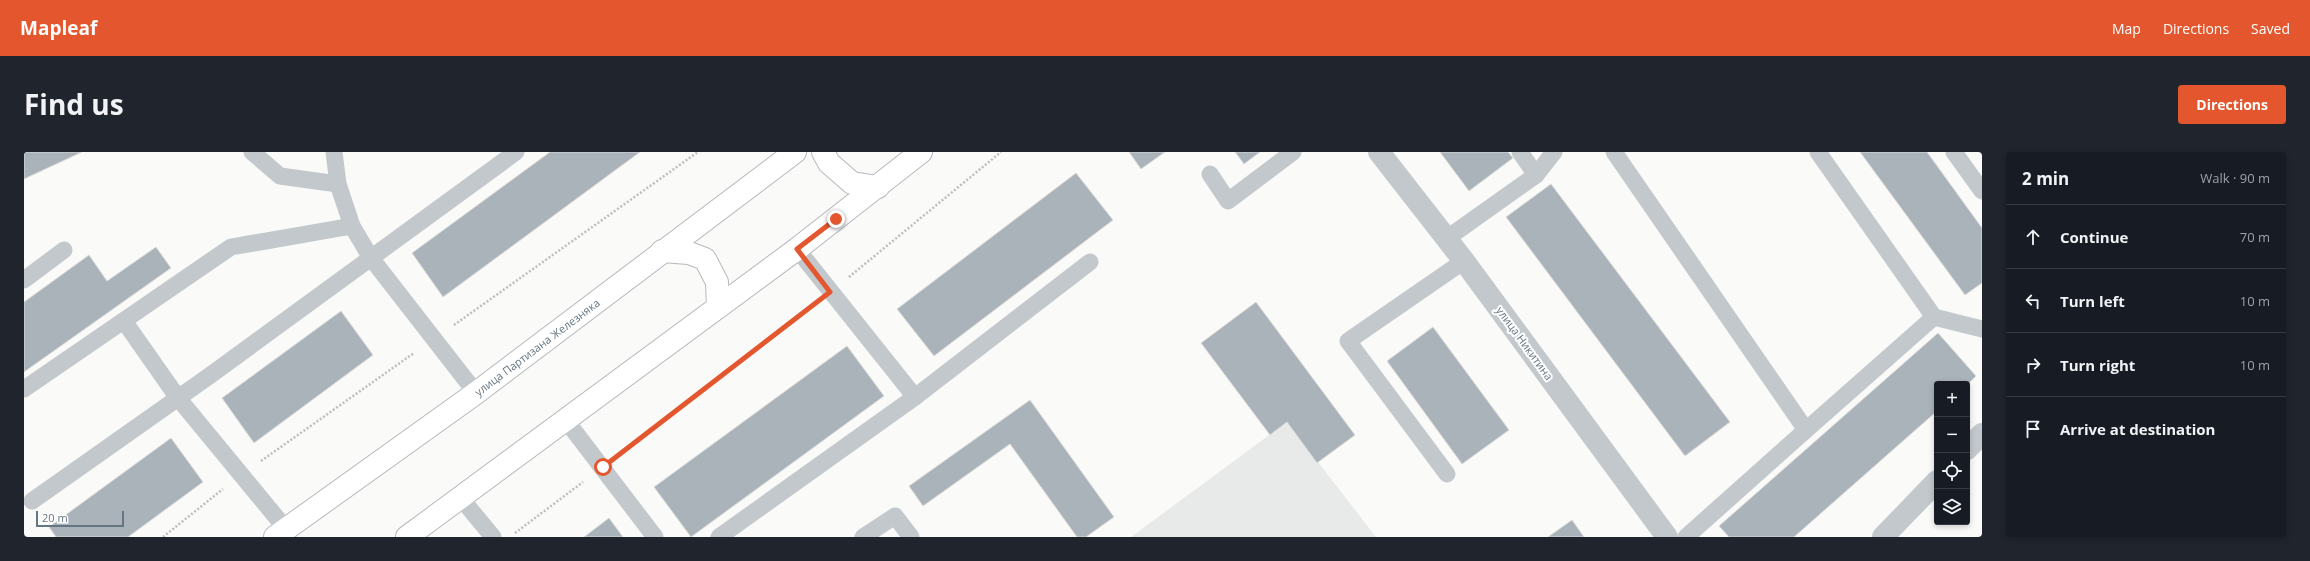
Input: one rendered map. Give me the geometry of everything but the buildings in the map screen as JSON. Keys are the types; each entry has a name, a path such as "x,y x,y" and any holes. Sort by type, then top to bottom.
{"main road":[{"name":"улица Партизана Железняка","path":"281,533 476,393 795,152"},
{"path":"823,152 829,163 852,183 878,187"},
{"path":"407,537 797,249 921,152"},
{"path":"662,251 689,253 705,259 717,282 718,307"}],"street":[{"name":"улица Никитина","path":"1380,152 1464,261 1667,537"},
{"path":"1970,447 1982,434"},
{"path":"1882,537 1934,483"}],"lane":[{"path":"252,152 280,176 338,184"},
{"path":"334,152 338,184 352,226 370,258 476,393"},
{"path":"32,501 178,398 516,152"},
{"path":"1210,174 1228,201 1293,152"},
{"path":"1520,152 1536,175"},
{"path":"1446,239 1536,175 1554,152"},
{"path":"1614,152 1806,430"},
{"path":"1818,152 1934,317 1982,329"},
{"path":"1954,152 1982,192"},
{"path":"24,389 231,248 352,226"},
{"path":"797,249 915,397"},
{"path":"24,280 64,250"},
{"path":"1447,474 1348,341 1464,261"},
{"path":"719,537 915,397 1090,262"},
{"path":"1686,537 1934,317"},
{"path":"124,321 178,398 281,533"},
{"path":"565,419 655,537"},
{"path":"460,497 493,537"},
{"path":"863,537 895,516 911,537"}],"path":[{"path":"509,537 603,467 830,292 1001,152"}],"shaded area":[{"path":"1287,422 1376,537 1131,537"}],"route":[{"path":"603,467 830,292 797,249 836,219"}]}
